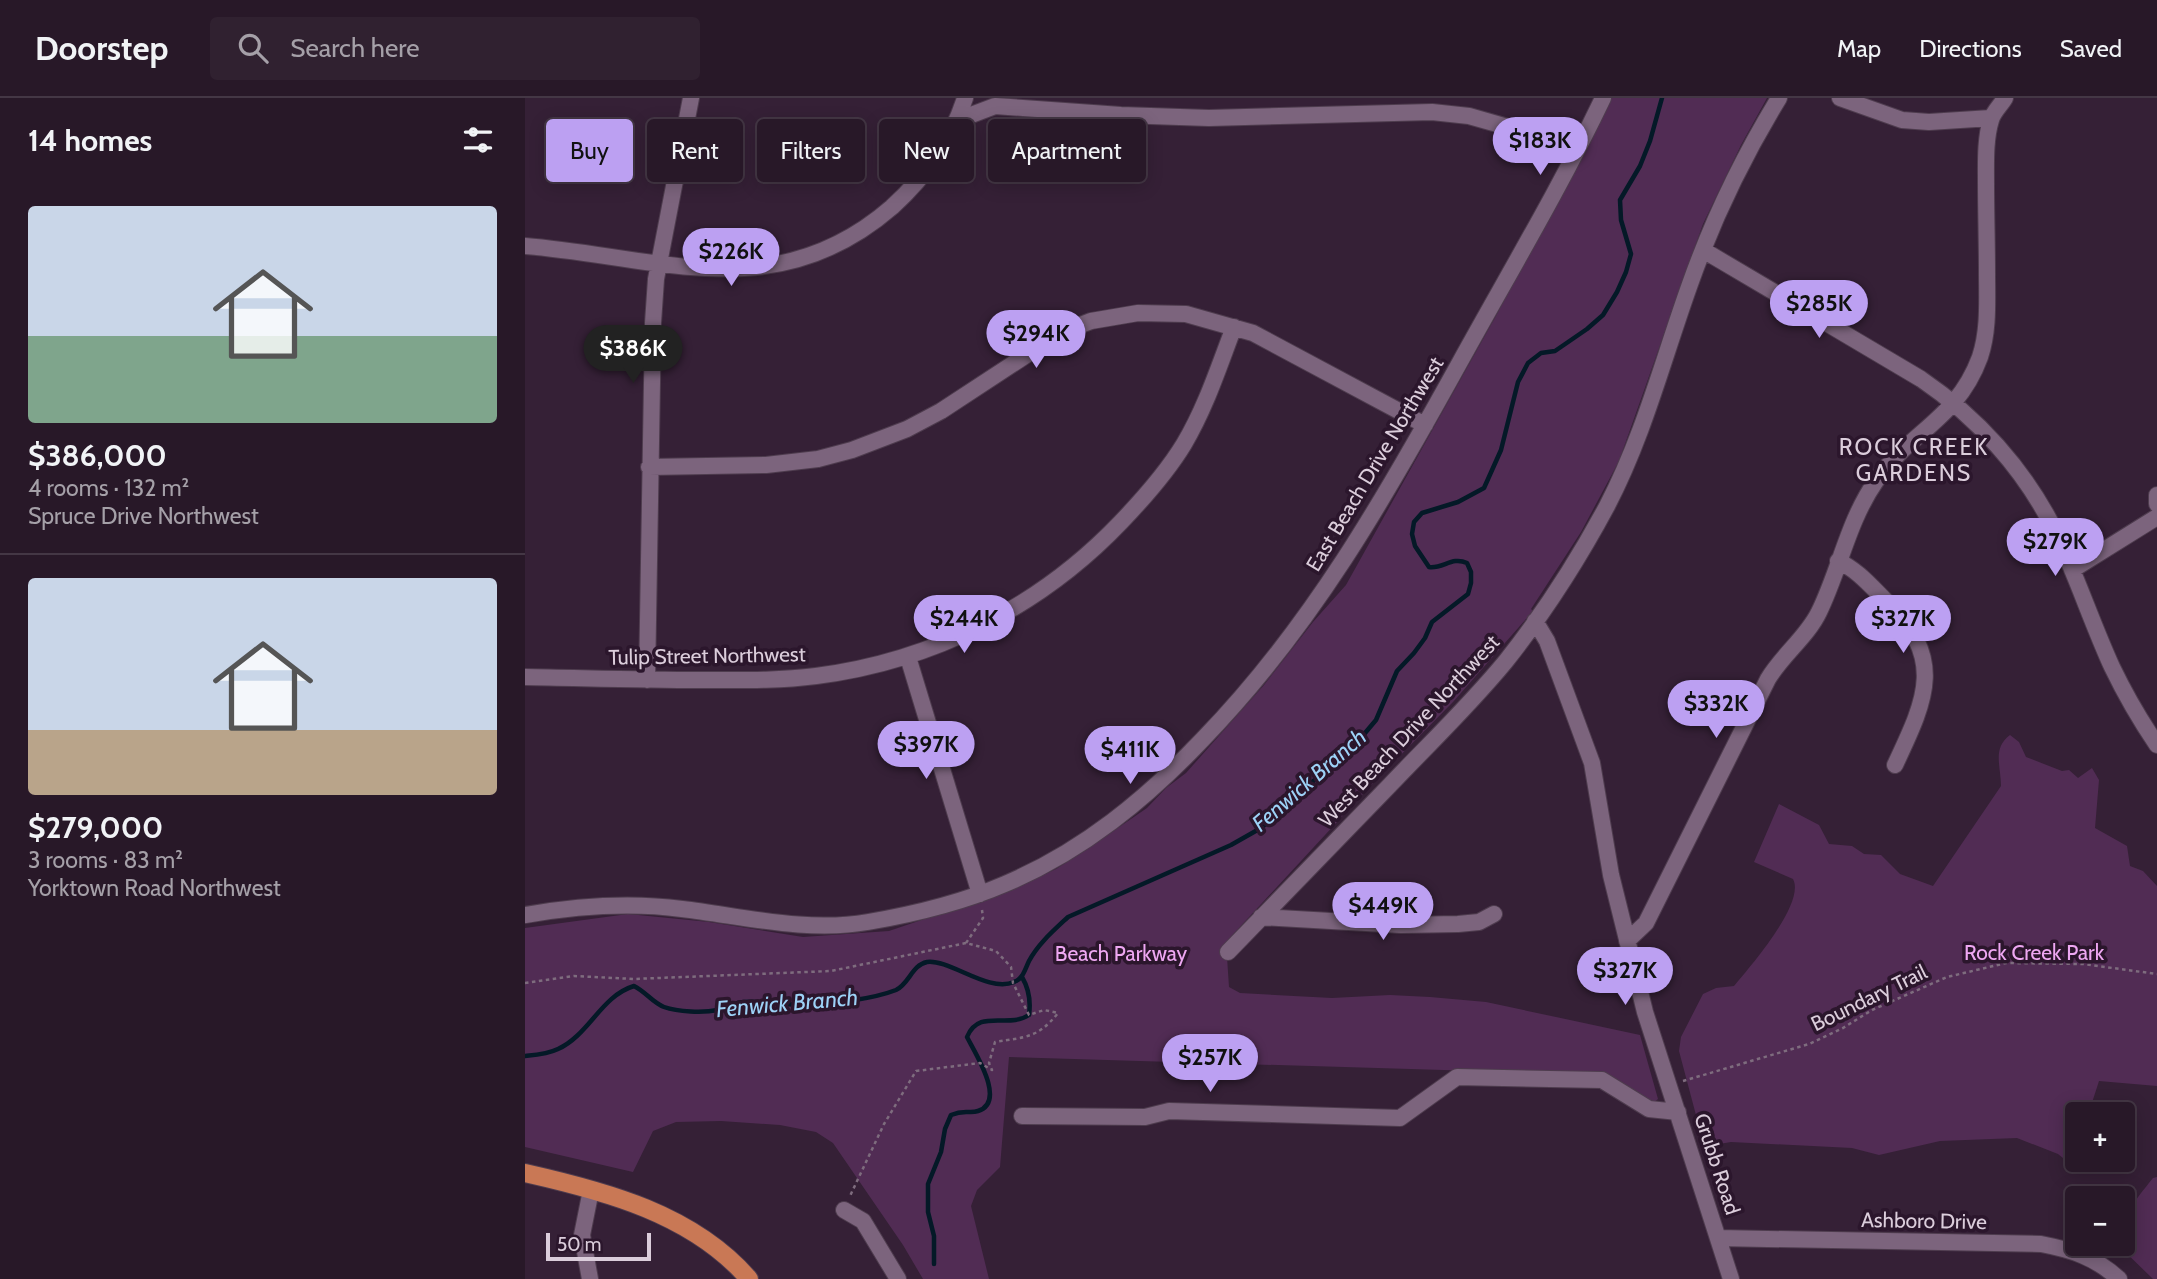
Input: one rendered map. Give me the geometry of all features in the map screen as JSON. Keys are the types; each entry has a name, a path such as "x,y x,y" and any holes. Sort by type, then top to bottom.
{"main road":[{"path":"525,1173 590,1190 659,1213 710,1243 749,1279"}],"street":[{"path":"647,680 649,467 656,279 691,98"},
{"path":"958,119 965,98"},
{"name":"East Beach Drive Northwest","path":"525,915 559,909 623,904 681,908 770,922 852,924 942,906 980,894 1053,860 1114,821 1142,799 1207,735 1271,663 1320,597 1369,523 1425,425 1603,98"},
{"name":"West Beach Drive Northwest","path":"1228,952 1474,698 1535,621 1585,545 1620,479 1651,405 1703,250 1741,166 1779,98"},
{"path":"1840,98 1902,120 1929,122 1991,118"},
{"path":"1627,941 1646,923 1768,679 1820,611 1855,517 1875,481 1894,458 1954,404 1975,369 1986,328 1986,167 1991,118 2005,98"},
{"path":"960,119 992,102 1121,115 1209,118 1432,112 1469,116 1578,147"},
{"path":"525,246 700,269 749,269 797,259 836,244 876,220 917,182"},
{"path":"1703,250 1921,379 1954,404 1991,439 2019,473 2049,520 2116,674 2157,745"},
{"path":"649,467 775,465 852,450 889,437 933,416 1049,339 1091,321 1129,314 1186,314 1234,327 1275,344 1425,425"},
{"name":"Tulip Street Northwest","path":"525,677 647,680 793,678 857,670 908,657 956,639 1019,605 1066,574 1111,533 1155,484 1185,442 1205,402 1234,327"},
{"path":"2157,495 2157,504"},
{"path":"2072,570 2157,517"},
{"path":"1838,561 1859,575 1899,613 1913,631 1922,652 1925,676 1920,707 1895,765"},
{"name":"Grubb Road","path":"1535,621 1547,641 1592,763 1611,876 1645,1012 1731,1279"},
{"path":"908,657 980,894"},
{"path":"1261,917 1401,925 1479,922 1494,914"},
{"path":"1022,1116 1145,1117 1169,1111 1400,1118 1457,1077 1602,1080 1649,1109 1678,1112"},
{"path":"590,1190 582,1235 590,1279"},
{"path":"844,1210 863,1221 898,1279"},
{"name":"Ashboro Drive","path":"1718,1238 2041,1244 2073,1250 2108,1269 2119,1279"}],"path":[{"path":"966,943 983,918 980,894"},
{"path":"525,984 574,976 634,979 831,971 966,943 996,951 1011,967 1013,983 1029,1015 1044,1010 1058,1013 1046,1028 1028,1037 995,1042 989,1063 992,1070 980,1063 916,1071 884,1124 844,1210"},
{"name":"Boundary Trail","path":"1681,1082 1808,1044 1843,1028 1872,1010 1947,977 2006,963 2083,964 2157,974"}],"green space":[{"name":"Beach Parkway","path":"1608,98 1767,98 1703,224 1619,461 1581,532 1531,609 1533,611 1453,702 1374,782 1226,942 1229,987 1240,993 1332,998 1390,995 1486,1002 1640,1035 1658,1099 1653,1103 1607,1075 1009,1057 1000,1167 977,1190 971,1206 989,1279 923,1279 833,1143 816,1132 780,1125 721,1121 676,1122 653,1131 633,1172 525,1147 525,928 628,914 709,922 803,937 889,931 1010,890 1056,869 1147,808 1166,788 1186,773 1264,685 1346,585 1497,314"},
{"name":"Rock Creek Park","path":"2010,735 2019,742 2026,757 2062,771 2069,770 2078,778 2092,768 2099,780 2095,828 2127,846 2130,866 2143,871 2157,886 2157,1086 2099,1081 2092,1102 2065,1102 2065,1160 2058,1154 2017,1138 1940,1141 1879,1155 1852,1148 1731,1142 1713,1145 1701,1134 1679,1051 1681,1037 1703,994 1716,988 1734,986 1774,935 1791,903 1795,890 1793,879 1754,862 1779,804 1819,825 1829,844 1852,846 1864,854 1881,855 1900,874 1933,886 2001,786 1999,752 2004,740"},
{"path":"2157,1177 2157,1279 2153,1279 2129,1256 2135,1256 2135,1202 2153,1178"}],"waterway":[{"name":"Fenwick Branch","path":"525,1056 550,1052 569,1043 613,998 634,986 664,1007 698,1012 743,1002 807,1005 876,996 896,990 918,967 927,962 947,965 993,983 1014,982 1022,976 1041,943 1068,917 1231,845 1261,828 1360,739 1376,720 1397,671 1425,638 1432,622 1468,594 1471,572 1467,563 1457,561 1429,567 1415,546 1412,534 1414,522 1422,513 1458,502 1484,488 1501,450 1518,382 1528,363 1541,353 1555,351 1587,329 1603,315 1617,292 1631,254 1621,220 1620,200 1640,166 1662,98"},
{"path":"934,1264 928,1184 941,1152 945,1129 951,1115 978,1111 986,1106 990,1098 982,1065 967,1037 979,1023 1021,1019 1029,1015 1029,995 1022,977"}],"district":[{"name":"ROCK CREEK GARDENS","path":"1914,460"}]}
